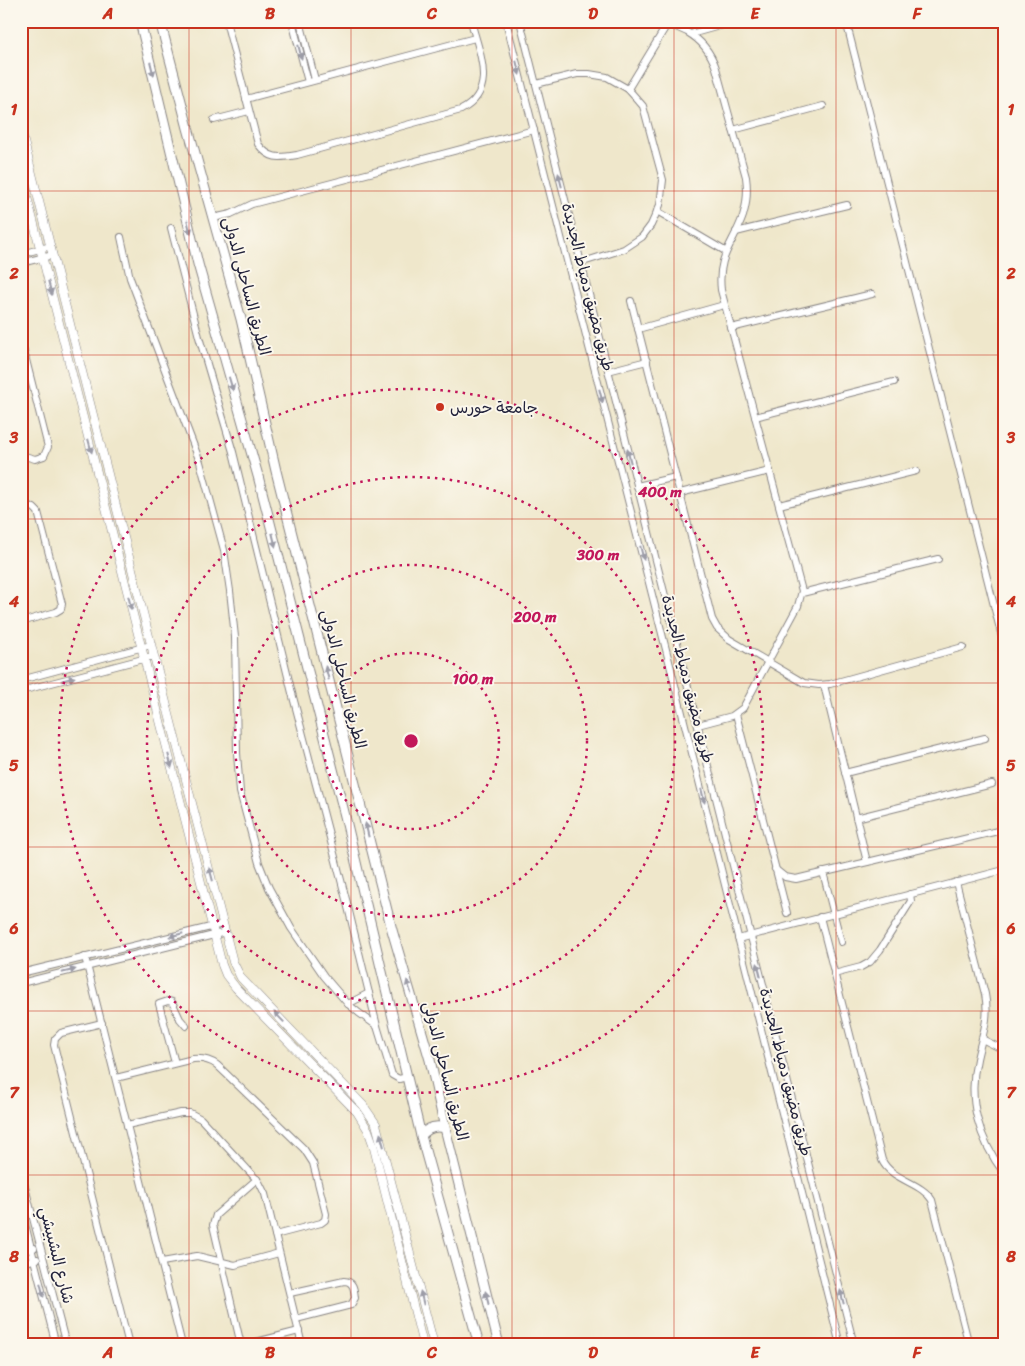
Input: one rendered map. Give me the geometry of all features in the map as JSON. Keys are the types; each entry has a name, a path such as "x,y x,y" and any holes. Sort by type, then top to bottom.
{"highway":[{"name":"الطريق الساحلى الدولى","path":"140,21 198,264 258,476 336,783 421,1136 478,1345"},
{"name":"الطريق الساحلى الدولى","path":"160,21 241,319 276,471 392,930 426,1042 445,1128 499,1345"},
{"path":"421,1136 432,1127 445,1128"}],"main road":[{"path":"21,130 233,962 241,978 363,1105 376,1124 434,1345"},
{"path":"21,173 222,965 232,984 357,1112 368,1130 423,1345"}],"street":[{"path":"226,21 258,144 270,156 278,158 297,155 461,110 471,104 479,96 483,85 483,74 471,21"},
{"path":"292,21 308,82"},
{"path":"300,21 316,80"},
{"name":"طريق مضيق دمياط الجديدة","path":"506,21 840,1345"},
{"name":"طريق مضيق دمياط الجديدة","path":"520,21 854,1345"},
{"path":"691,34 737,21"},
{"path":"846,21 1004,645"},
{"path":"628,89 666,22 691,34 704,47 714,62 747,185 745,209 736,232 725,251 721,266 720,282 724,305 802,594 798,606 745,705 736,714 698,725"},
{"path":"246,99 475,38"},
{"path":"536,84 577,74 589,74 607,77 628,89 644,106 663,180 661,199 647,231 630,246 580,263"},
{"path":"733,130 823,106"},
{"path":"214,120 249,111"},
{"path":"213,218 231,214 252,204 534,130"},
{"path":"736,232 847,204"},
{"path":"556,215 568,211"},
{"path":"657,211 725,251"},
{"path":"171,228 199,337 233,452 292,694 378,1026 392,1075 398,1079 407,1077"},
{"path":"121,237 130,278 200,462 224,550 235,636 237,753 240,792 259,863 269,888 291,928 324,976 348,1004 359,1014 378,1026"},
{"path":"21,254 51,246"},
{"path":"21,264 53,255"},
{"path":"731,328 872,294"},
{"path":"631,302 714,624 729,640 804,682 824,685 963,648"},
{"path":"638,329 724,305"},
{"path":"21,340 48,448 46,454 41,458 34,459 21,455"},
{"path":"608,371 647,361"},
{"path":"755,417 894,382"},
{"path":"680,493 770,471"},
{"path":"779,505 916,471"},
{"path":"637,486 676,477"},
{"path":"21,503 34,508 38,512 62,604 58,612 21,622"},
{"path":"802,594 938,559"},
{"path":"21,680 151,646"},
{"path":"21,691 154,656"},
{"path":"673,677 684,673"},
{"path":"824,685 867,862"},
{"path":"736,714 787,913"},
{"path":"846,773 985,738"},
{"path":"856,818 992,784"},
{"path":"776,869 782,875 792,879 1002,830"},
{"path":"738,939 1004,870"},
{"path":"823,872 841,942"},
{"path":"956,882 986,1002 987,1017 974,1074 975,1109 985,1142 1004,1173"},
{"path":"834,974 866,966 874,958 910,901 910,894"},
{"path":"820,917 882,1160 887,1168 926,1193 932,1200 969,1345"},
{"path":"21,973 224,924"},
{"path":"21,983 226,932"},
{"path":"85,957 182,1345"},
{"path":"348,1004 370,993"},
{"path":"175,1063 159,1004 168,1001 172,1002 180,1019 186,1026"},
{"path":"102,1023 62,1033 55,1039 54,1045 129,1345"},
{"path":"982,1039 1004,1050"},
{"path":"116,1078 196,1058 214,1063 310,1157 326,1218 321,1223 275,1235"},
{"path":"128,1125 181,1113 194,1114 201,1119 256,1179 264,1191 302,1345"},
{"path":"795,1165 807,1161"},
{"name":"شارع البشبيشي","path":"21,1172 66,1345"},
{"path":"256,1179 215,1217 213,1225 243,1345 299,1331"},
{"name":"شارع البشبيشي","path":"21,1209 56,1345"},
{"path":"21,1252 40,1247"},
{"path":"162,1262 197,1256 235,1265 280,1253"},
{"path":"21,1263 43,1258"},
{"path":"290,1293 344,1281 348,1281 353,1285 356,1298 352,1304 296,1319"}],"place":[{"name":"جامعة حورس","path":"440,407"}]}
